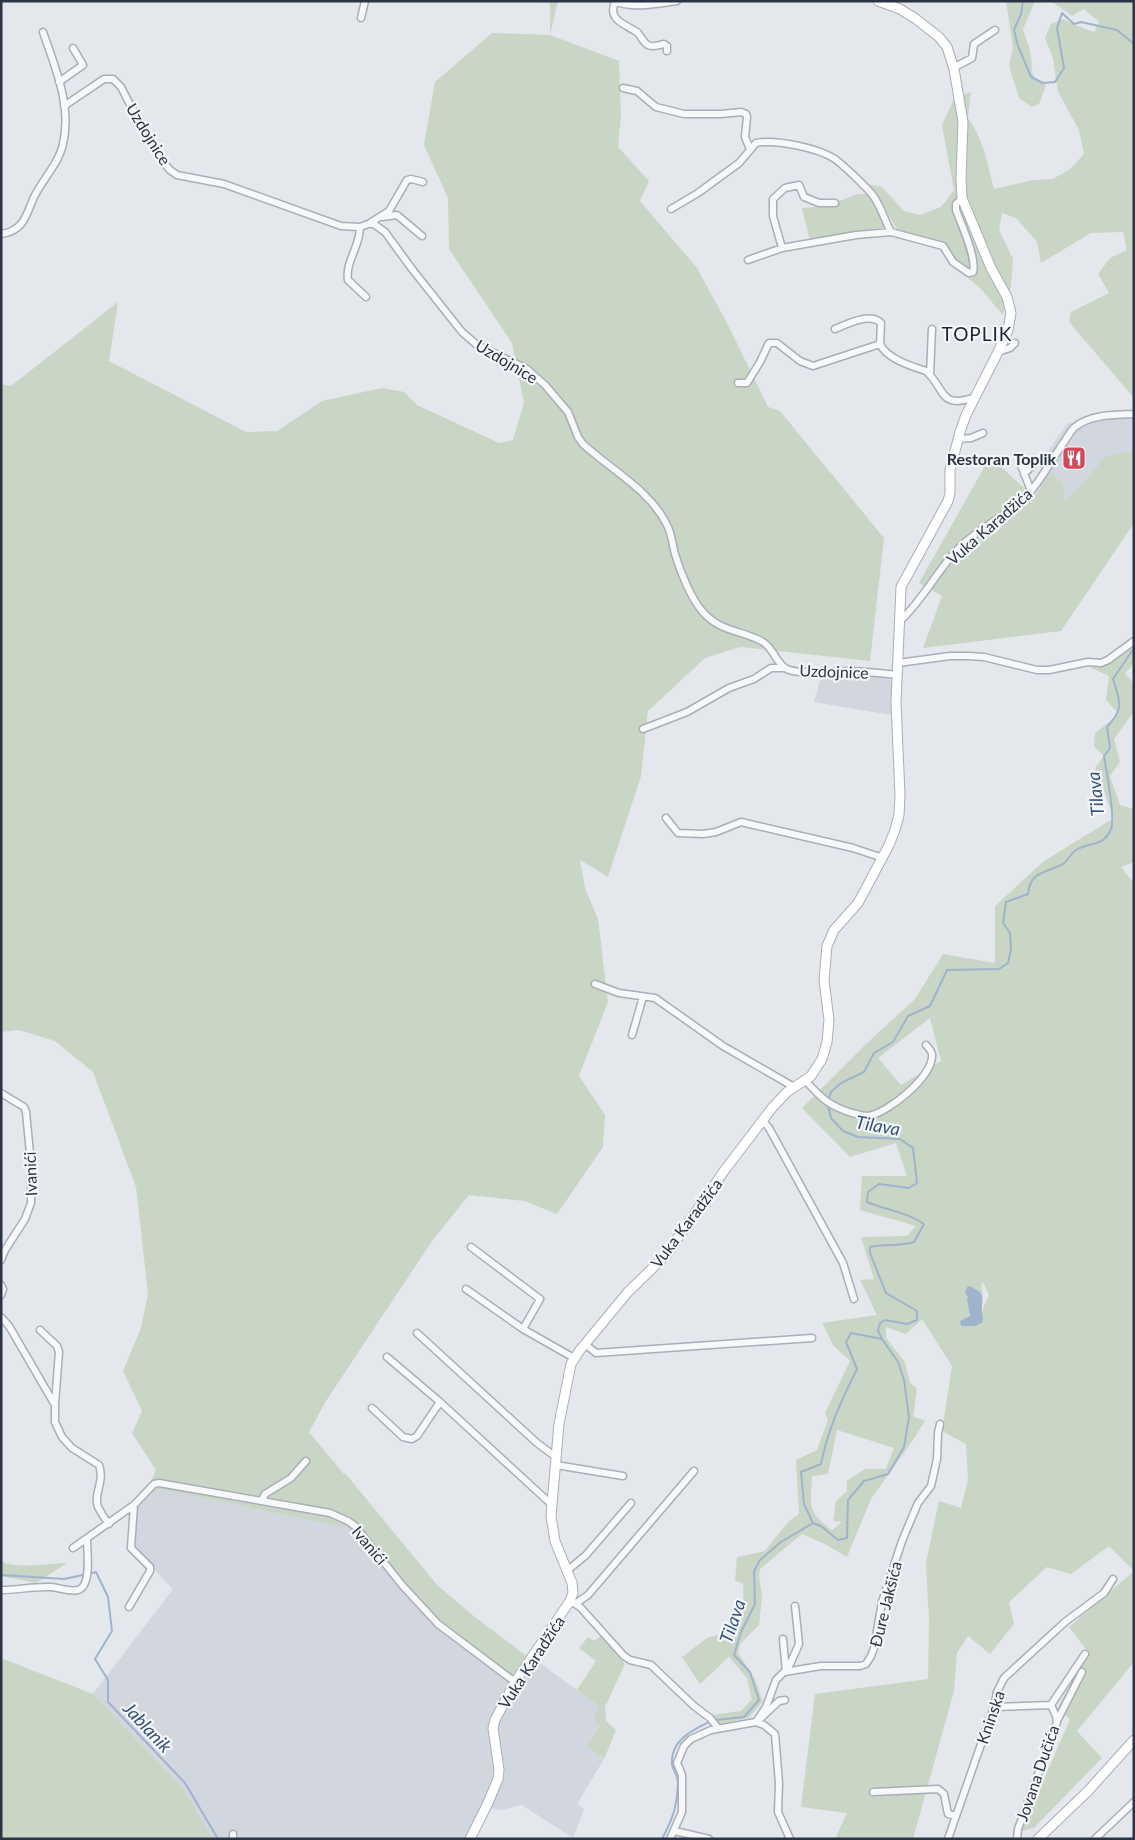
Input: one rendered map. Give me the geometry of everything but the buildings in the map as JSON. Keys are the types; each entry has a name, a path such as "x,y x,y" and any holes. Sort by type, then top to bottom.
{"street":[{"path":"361,18 365,1"},
{"path":"667,51 667,46 664,44 648,45 632,29 619,21 613,14 612,9 615,2 658,4 677,1"},
{"name":"Vuka Karadžića","path":"572,1602 572,1588 568,1570 555,1541 552,1529 552,1504 560,1414 569,1371 574,1358 628,1292 666,1255 724,1171 782,1097 805,1080 819,1066 827,1042 829,1020 824,970 830,936 837,925 858,903 883,858 899,815 900,795 896,704 901,587 948,502 950,470 966,415 1008,330 1011,313 1007,297 988,262 962,198 963,122 954,68 945,42 916,18 900,9 878,1"},
{"path":"954,68 972,58 974,44 995,30"},
{"path":"1,234 19,228 63,144 64,106 59,82 43,32"},
{"path":"59,82 83,65 73,48"},
{"name":"Uzdojnice","path":"64,106 104,79 113,79 121,87 142,128 164,162 177,175 224,184 341,226 360,227 374,224 385,232 462,332 477,345 526,369 545,385 568,412 578,437 583,444 643,493 657,509 667,525 683,574 702,612 723,628 762,642 770,648 785,668 798,672 850,671 897,675"},
{"path":"623,88 637,91 656,107 684,114 741,112 746,114 744,137 750,149"},
{"path":"671,209 698,193 738,163 756,143 769,141 793,145 823,154 835,160 874,197 891,232"},
{"path":"368,224 389,211 407,180 423,182"},
{"path":"782,248 773,216 773,199 785,188 799,185 804,197 819,203 835,203"},
{"name":"Vuka Karadžića","path":"748,260 782,248 856,235 891,232 943,246 953,262 970,273 974,269 972,255 956,210 956,204 962,198"},
{"path":"382,217 397,215 422,236"},
{"path":"360,227 360,238 347,268 347,275 348,280 366,297"},
{"path":"835,329 858,320 877,319 882,323 880,344 884,350 909,366 926,371 940,392 949,400 961,402 975,397"},
{"path":"930,375 932,328"},
{"path":"738,383 746,383 760,362 769,343 777,342 800,361 813,366 880,344"},
{"path":"998,352 1010,348 1015,343"},
{"name":"Vuka Karadžića","path":"898,623 918,602 957,550 970,538 1019,503 1030,491 1075,427 1094,418 1134,414"},
{"path":"958,439 971,438 983,433"},
{"path":"1021,465 1030,491"},
{"path":"1024,474 1032,466"},
{"path":"898,663 950,656 968,656 984,657 1037,670 1049,670 1108,660 1134,641"},
{"path":"643,729 687,712 729,688 754,679 771,668 785,668"},
{"path":"666,818 678,833 703,834 716,832 741,822 853,848 883,858"},
{"path":"595,984 619,993 656,998 723,1046 794,1087"},
{"path":"632,1035 643,997"},
{"path":"805,1080 830,1105 866,1116 883,1109 908,1094 923,1078 932,1055 926,1045"},
{"name":"Ivanići","path":"1,1093 24,1107 31,1164 31,1203 26,1219 5,1250 1,1260"},
{"path":"763,1121 769,1128 843,1263 854,1300"},
{"path":"471,1247 540,1299 523,1330"},
{"path":"1,1286 3,1289 1,1295"},
{"path":"466,1289 523,1330 574,1358"},
{"path":"1,1317 9,1326 55,1405"},
{"path":"40,1330 57,1346 59,1352 55,1405 56,1427 67,1444 99,1464 102,1477 97,1498 98,1506 109,1524"},
{"path":"417,1333 556,1461 622,1476"},
{"path":"585,1344 596,1353 812,1338"},
{"path":"387,1357 440,1402 552,1504"},
{"path":"372,1408 403,1438 412,1439 417,1436 440,1402"},
{"name":"Đure Jakšića","path":"786,1672 821,1666 860,1666 868,1661 874,1648 882,1602 902,1541 922,1496 931,1486 937,1459 940,1424"},
{"path":"262,1500 265,1494 291,1478 306,1461"},
{"name":"Vuka Karadžića","path":"470,1839 497,1784 499,1770 494,1724 515,1682 572,1602 588,1595 694,1471"},
{"name":"Ivanići","path":"73,1548 134,1506 154,1484 159,1483 330,1513 348,1521 361,1532 379,1556 438,1624 515,1682"},
{"path":"568,1570 586,1555 631,1503"},
{"path":"129,1607 150,1571 150,1567 132,1548 134,1506"},
{"path":"1,1590 52,1587 68,1590 81,1589 85,1585 88,1576 86,1540"},
{"name":"Kninska","path":"948,1839 994,1707 997,1692 1004,1678 1065,1622 1104,1593 1113,1579"},
{"path":"572,1602 580,1606 624,1656 630,1660 652,1665 714,1724"},
{"path":"757,1721 766,1707 776,1680 786,1672 799,1644 795,1606"},
{"path":"783,1638 786,1672"},
{"path":"1051,1705 1085,1654"},
{"path":"1057,1722 1082,1672"},
{"path":"757,1721 779,1701 785,1700"},
{"name":"Jovana Dučića","path":"994,1707 1051,1705 1056,1716 1057,1722 1018,1829 1017,1839"},
{"path":"670,1839 682,1812 682,1775 677,1763 680,1753 691,1739 714,1724 757,1721 776,1734 779,1782 778,1812 790,1839"},
{"name":"Jovana Dučića","path":"1038,1839 1088,1791 1134,1740"},
{"path":"873,1792 938,1788 944,1794 948,1814 956,1816"},
{"path":"1095,1839 1134,1802"},
{"path":"675,1831 708,1839"}],"shaded area":[{"name":"Restoran Toplik","path":"1134,410 1134,451 1107,455 1065,502 1063,484 1041,461 1067,424 1103,414"},
{"path":"822,674 892,678 891,715 814,702"},
{"path":"158,1489 348,1528 433,1623 503,1678 515,1686 533,1658 600,1707 600,1726 587,1746 604,1759 577,1804 584,1809 573,1838 522,1805 502,1810 482,1807 468,1839 213,1839 183,1788 93,1694 173,1589 133,1548 137,1507 154,1490"}],"green space":[{"path":"526,1 558,1 550,35 550,3"},
{"path":"1006,1 1035,1 1023,29 1030,53 1032,73 1036,79 1046,85 1039,104 1032,107 1019,98 1009,66 1013,47"},
{"path":"1054,1 1134,1 1134,398 1069,322 1071,312 1109,293 1098,274 1110,258 1127,250 1123,232 1091,233 1041,263 1037,242 1016,218 1002,213 999,230 1013,259 1011,286 1003,315 979,287 951,264 944,244 899,233 880,200 866,184 882,187 904,211 920,215 941,207 954,190 942,125 954,99 971,92 968,118 984,150 994,189 1033,180 1053,179 1070,169 1084,154 1079,130 1058,92 1053,58 1045,38 1051,24 1063,19 1094,32 1099,22 1084,9 1072,16 1054,3"},
{"path":"492,33 550,35 619,61 621,116 618,147 649,181 640,201 697,268 727,323 768,407 780,411 884,538 870,661 740,647 705,658 648,711 641,776 608,877 580,860 585,888 598,919 608,1002 579,1076 605,1115 603,1147 557,1214 524,1201 469,1195 432,1241 326,1401 309,1432 438,1586 532,1660 515,1686 433,1623 348,1528 158,1489 154,1490 137,1507 139,1493 151,1481 156,1470 132,1433 142,1411 123,1371 141,1328 148,1294 136,1187 93,1072 55,1041 19,1030 1,1032 1,384 11,386 118,302 109,361 246,432 277,431 322,401 382,388 404,392 417,405 499,443 513,440 524,403 512,343 449,249 448,198 424,145 435,82"},
{"path":"858,194 867,194 873,201 887,230 810,241 802,208 826,206"},
{"path":"1134,451 1134,523 1061,631 923,648 942,596 919,583 990,457 1034,497 1049,471 1063,484 1065,502 1107,455"},
{"path":"1134,638 1134,664 1125,673 1134,684 1133,713 1114,739 1120,762 1110,776 1120,805 1134,809 1134,862 1121,867 1134,883 1134,1571 1109,1546 1071,1574 1047,1567 1009,1602 1014,1624 990,1654 968,1636 957,1653 954,1691 913,1839 835,1839 847,1813 801,1807 815,1694 928,1679 929,1621 926,1563 939,1501 961,1508 968,1480 966,1444 942,1431 952,1366 922,1319 906,1334 886,1327 886,1338 905,1362 910,1383 917,1388 913,1417 926,1419 871,1499 847,1557 827,1545 802,1534 760,1569 762,1597 759,1625 740,1644 738,1653 755,1679 763,1702 748,1718 718,1724 712,1715 741,1711 752,1699 747,1678 729,1657 700,1684 682,1657 707,1638 730,1631 744,1609 743,1583 735,1581 737,1557 765,1551 789,1521 799,1514 796,1460 817,1450 828,1420 825,1413 850,1361 833,1345 822,1323 877,1315 860,1280 874,1279 861,1237 907,1236 916,1226 860,1210 862,1176 907,1176 896,1143 850,1157 802,1108 865,1045 915,999 943,954 995,963 995,906 1044,861 1114,818 1095,768 1104,756 1094,746 1095,733 1119,714 1106,700 1109,676 1091,668 1132,643","holes":["930,1018 941,1061 901,1085 878,1058","983,1282 989,1295 983,1308 982,1323 975,1326 961,1326 961,1321 970,1316 968,1297 965,1294 967,1287 970,1286 983,1295 981,1286","837,1430 894,1448 886,1469 865,1469 847,1481 847,1491 836,1501 833,1521 842,1522 832,1530 818,1518 811,1501 812,1476 828,1474"]},
{"path":"1,1561 24,1566 67,1563 36,1583 1,1576"},
{"path":"1134,1571 1134,1662 1077,1731 1102,1758 1034,1828 1021,1831 1070,1720 1058,1707 1088,1652 1069,1627"},
{"path":"602,1635 625,1664 605,1707 606,1721 616,1730 604,1759 587,1746 600,1726 593,1718 600,1707 577,1690 596,1661 579,1648 588,1637 594,1641"},
{"path":"1,1658 93,1694 183,1788 213,1839 1,1839"}],"water":[{"path":"970,1286 982,1295 983,1321 975,1326 961,1326 960,1321 970,1316 968,1297 965,1293 967,1287"}],"waterway":[{"name":"Tilava","path":"1023,1 1021,14 1014,30 1018,46 1031,77 1043,83 1055,82 1064,68 1057,28 1062,13 1074,24 1081,22 1117,30 1134,44"},
{"name":"Tilava","path":"828,1101 831,1092 841,1083 864,1072 874,1053 893,1042 908,1016 930,1006 947,970 999,969 1008,963 1011,949 1010,933 1003,923 1006,902 1028,894 1029,886 1035,877 1063,864 1081,847 1100,842 1108,835 1111,829 1112,815 1104,756 1110,748 1107,727 1119,709 1119,699 1113,679 1134,648"},
{"name":"Tilava","path":"716,1720 744,1717 759,1700 750,1672 734,1655 741,1632 755,1604 754,1571 760,1560 781,1542 813,1523 804,1504 801,1472 821,1464 827,1439 836,1415 857,1369 846,1342 851,1333 882,1339 878,1331 880,1323 885,1320 907,1324 917,1320 917,1311 886,1293 870,1253 870,1247 914,1242 924,1224 904,1214 867,1202 868,1192 879,1184 909,1188 917,1183 913,1148 900,1139 858,1137 843,1131 831,1118 828,1105"},
{"name":"Tilava","path":"813,1523 821,1526 838,1540 847,1538 848,1500 864,1481 888,1474 904,1447 909,1417 904,1380 898,1362 882,1339"},
{"name":"Jablanik","path":"92,1573 96,1572 108,1597 112,1631 95,1659 108,1680 108,1702 185,1783 218,1839"},
{"name":"Jablanik","path":"1,1575 64,1579 83,1575"},
{"name":"Tilava","path":"662,1839 672,1818 677,1799 678,1780 672,1764 675,1748 690,1732 711,1721"}],"place":[{"name":"Restoran Toplik","path":"1074,458"}],"district":[{"name":"TOPLIK","path":"977,333"}]}
